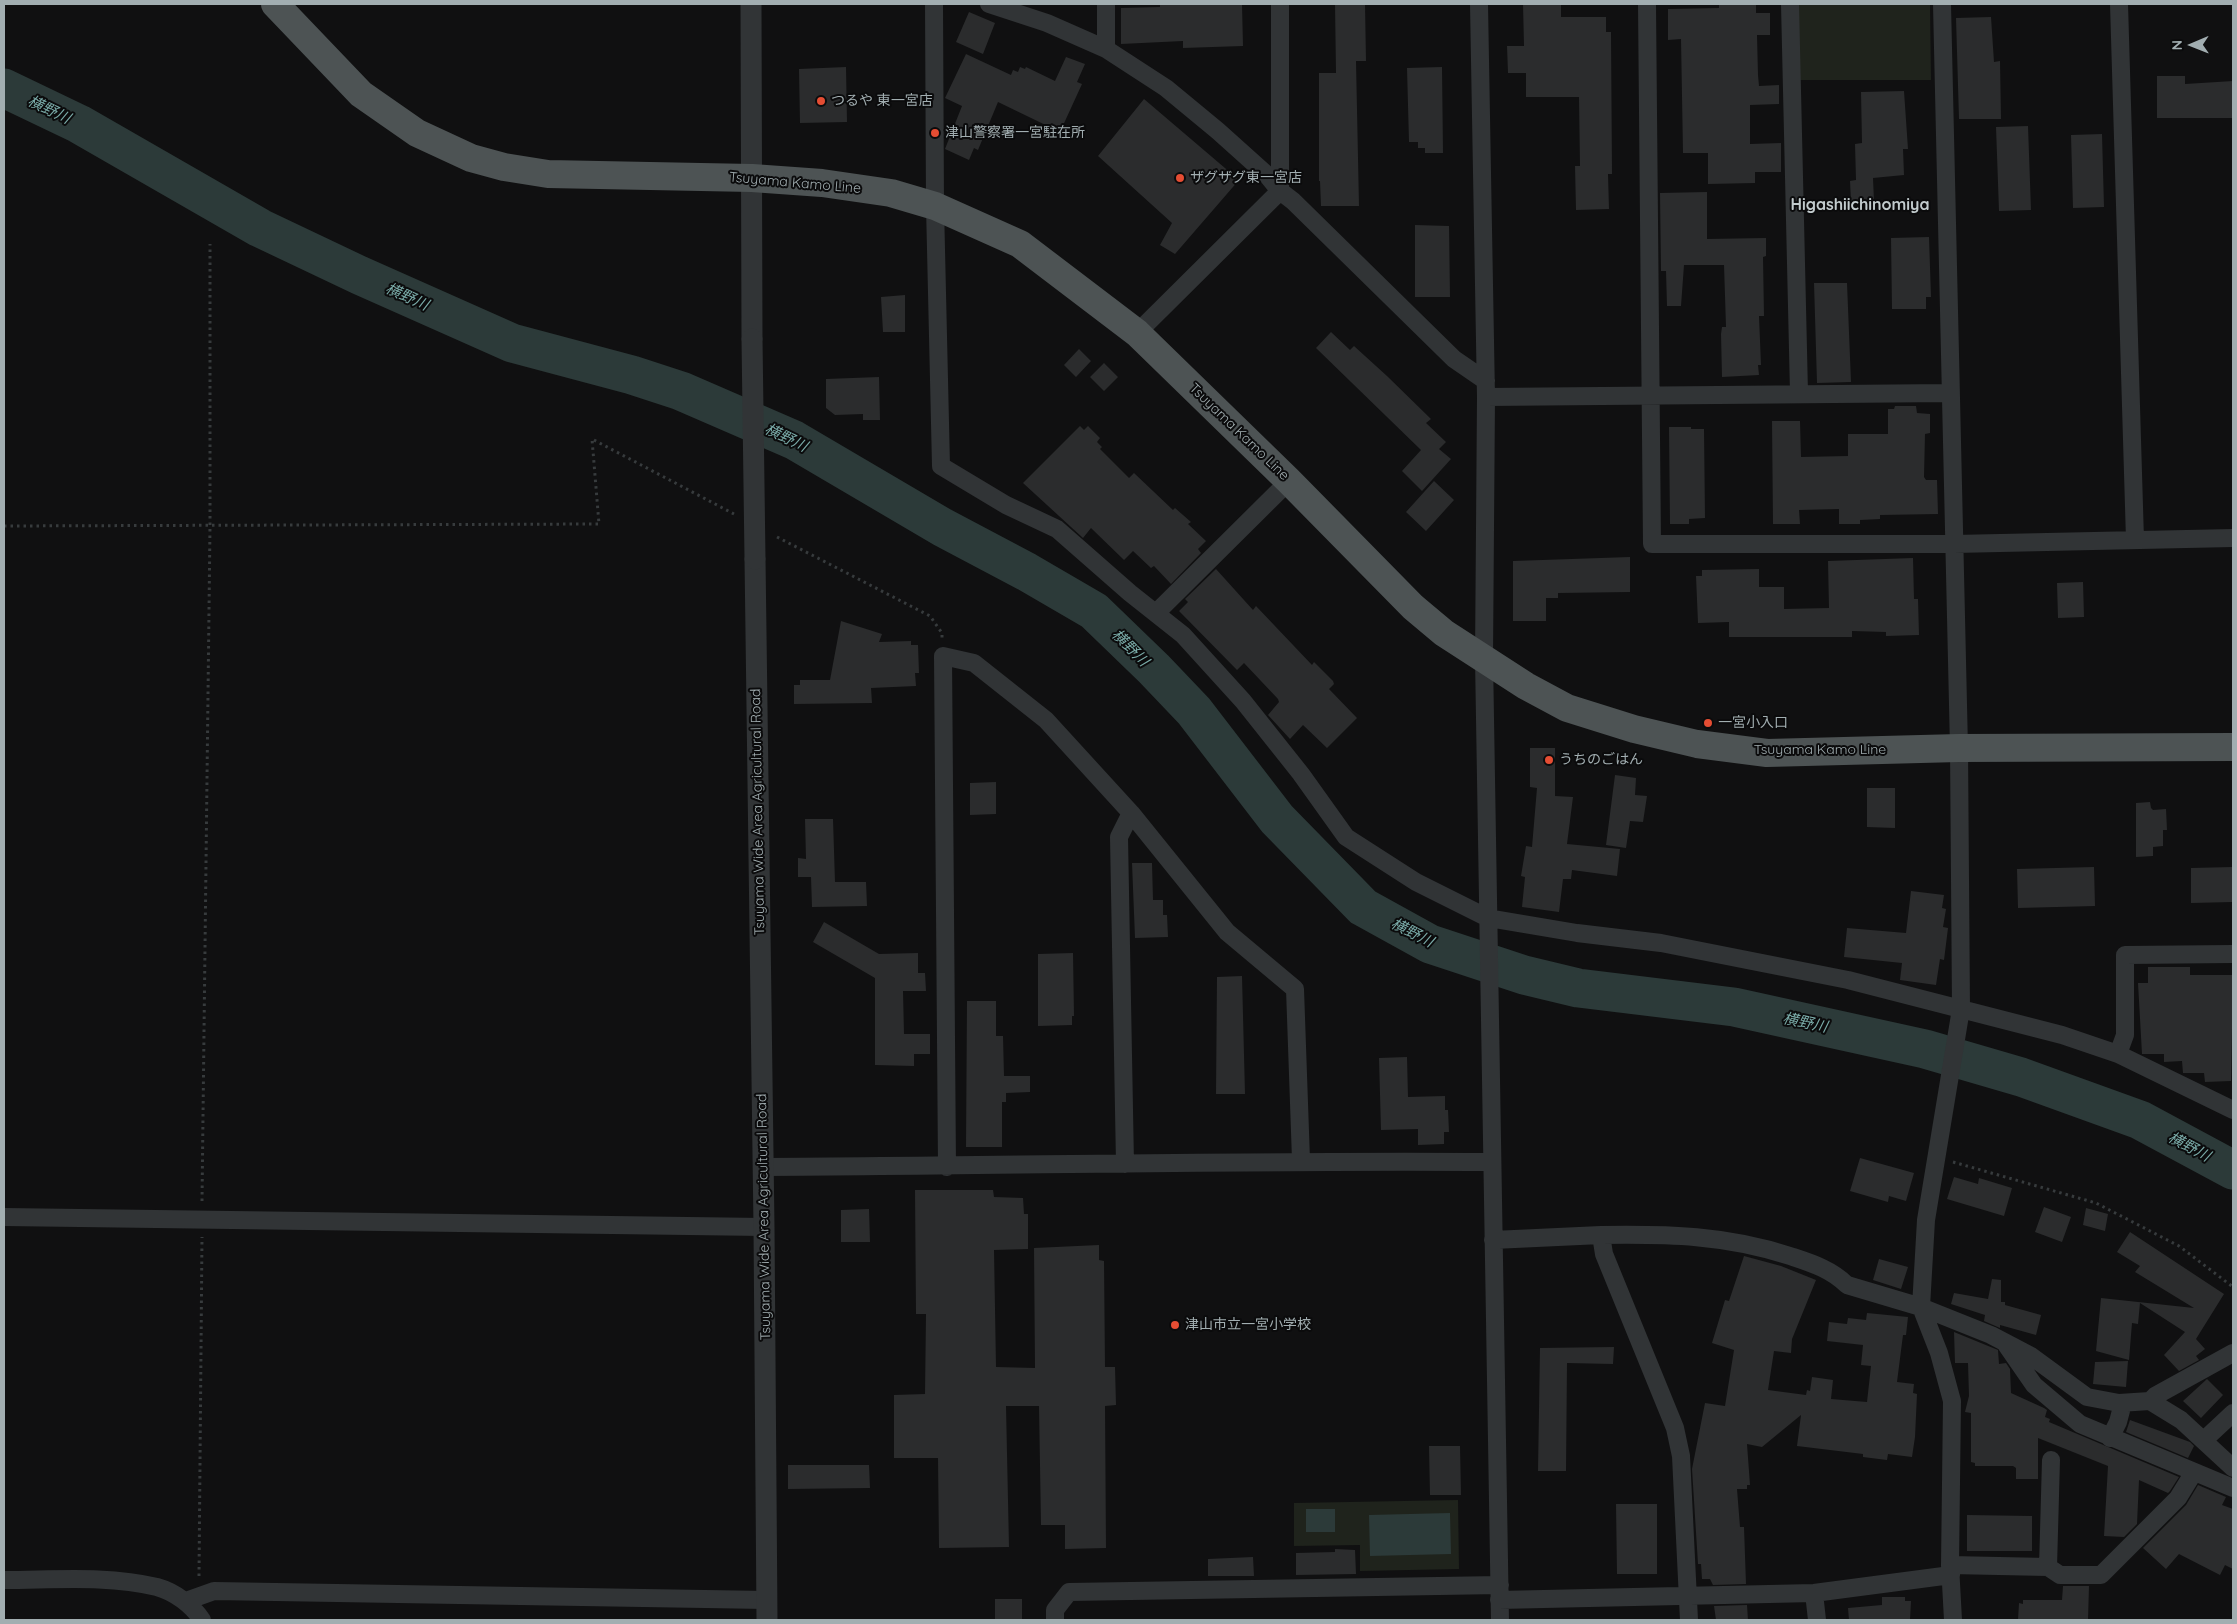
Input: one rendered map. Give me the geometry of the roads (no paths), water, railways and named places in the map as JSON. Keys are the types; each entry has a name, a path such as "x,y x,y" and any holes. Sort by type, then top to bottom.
{"main road":[{"name":"Tsuyama Kamo Line","path":"275,4 361,94 417,133 471,158 504,167 548,174 752,178 822,183 891,193 935,206 1020,244 1137,332 1289,481 1412,607 1444,633 1526,686 1567,708 1634,729 1697,744 1767,754 1959,748 2233,747"}],"street":[{"name":"Tsuyama Wide Area Agricultural Road","path":"751,4 752,339 764,1167 767,1610"},
{"path":"934,4 935,206 941,466 1006,505 1057,529 1183,635 1243,701 1301,774 1346,836 1416,882 1488,919 1577,933 1661,942 1848,980 1961,1008 2062,1035 2118,1054 2233,1110"},
{"path":"989,4 1047,23 1106,49 1166,88 1218,130 1267,175 1280,192 1293,201 1486,389 1649,396 1799,393 1950,394"},
{"path":"1106,4 1106,49"},
{"path":"1137,332 1280,192 1280,4"},
{"path":"1479,4 1486,389 1484,658 1500,1620"},
{"path":"1647,4 1649,396 1652,544 1954,544 2233,538"},
{"path":"1790,4 1799,393"},
{"path":"1942,4 1959,748 1961,1008 1926,1220 1921,1307 1939,1353 1952,1401 1951,1570 1953,1620"},
{"path":"2120,4 2135,540"},
{"path":"1156,613 1289,481"},
{"path":"947,1167 943,656 974,663 1046,720 1131,814 1227,932 1295,989 1301,1160"},
{"path":"1125,1164 1119,837 1131,814"},
{"path":"2118,1054 2126,1035 2125,955 2233,954"},
{"path":"764,1167 947,1167 1301,1160 1492,1162"},
{"path":"4,1217 202,1218 764,1227"},
{"path":"1493,1240 1601,1234 1674,1234 1730,1240 1763,1247 1819,1265 1839,1277 1847,1285 1921,1307 2005,1343 2031,1356 2087,1396 2107,1402 2123,1403 2150,1400 2233,1353"},
{"path":"1601,1234 1608,1262 1675,1428 1681,1456 1688,1620"},
{"path":"2005,1343 2034,1385 2056,1406 2080,1424 2233,1488"},
{"path":"2150,1400 2181,1420 2233,1468"},
{"path":"2110,1438 2118,1422 2123,1403"},
{"path":"2204,1440 2233,1413"},
{"path":"2048,1567 2051,1460"},
{"path":"1055,1620 1055,1610 1069,1592 1500,1592 1687,1596 1814,1593 1951,1570 2048,1567 2060,1575 2101,1575 2178,1498 2194,1472"},
{"path":"4,1580 114,1581 158,1587 186,1601 202,1620"},
{"path":"186,1601 214,1591 767,1610"},
{"path":"1814,1593 1817,1620"}],"waterway":[{"name":"横野川","path":"4,88 79,124 260,228 359,275 512,343 632,375 681,391 794,440 942,527 1027,572 1094,611 1194,711 1277,819 1363,907 1430,944 1524,975 1578,988 1734,1007 1925,1049 2021,1077 2140,1120 2233,1170"}],"place":[{"name":"つるや 東一宮店","path":"821,101"},
{"name":"津山警察署一宮駐在所","path":"935,133"},
{"name":"ザグザグ東一宮店","path":"1180,178"},
{"name":"一宮小入口","path":"1708,723"},
{"name":"うちのごはん","path":"1549,760"},
{"name":"津山市立一宮小学校","path":"1175,1325"}],"district":[{"name":"Higashiichinomiya","path":"1860,205"}]}
